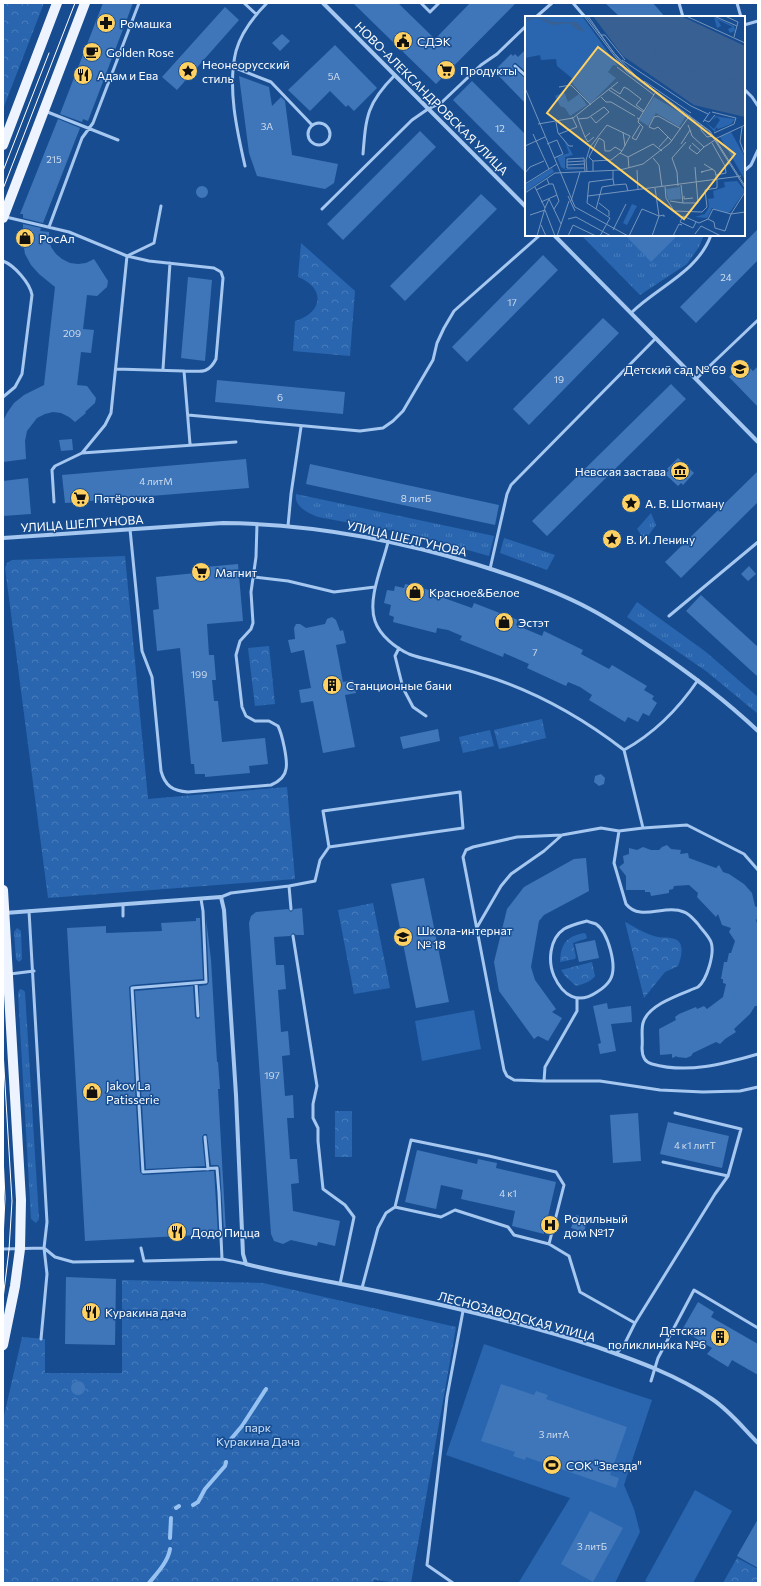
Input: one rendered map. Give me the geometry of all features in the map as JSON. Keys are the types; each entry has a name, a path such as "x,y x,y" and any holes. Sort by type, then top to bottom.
{"main road":[{"path":"3,145 58,3"},
{"path":"3,217 85,3"},
{"path":"3,890 21,1200 20,1249 15,1286 3,1344"}],"street":[{"name":"НОВО-АЛЕКСАНДРОВСКАЯ УЛИЦА","path":"323,3 525,206"},
{"path":"555,236 758,442"},
{"name":"УЛИЦА ШЕЛГУНОВА","path":"3,538 223,523 288,526 341,533 420,549 490,569 550,591 590,609 698,680 733,707 758,731"},
{"path":"4,913 221,897 224,910 236,1095 243,1254 246,1264"},
{"name":"ЛЕСНОЗАВОДСКАЯ УЛИЦА","path":"246,1264 463,1311 560,1335 616,1354 655,1368 686,1383 728,1412 758,1443"}],"lane":[{"path":"49,227 82,138 93,123 139,3"},
{"path":"244,3 256,14"},
{"path":"245,166 232,85 233,67 236,50 245,32 256,14 267,3"},
{"path":"421,3 430,12 439,3"},
{"path":"537,16 552,3"},
{"path":"573,3 584,16"},
{"path":"679,3 683,16"},
{"path":"737,3 741,16"},
{"path":"745,25 758,22"},
{"path":"322,209 412,120 428,109 441,103 481,65 497,54 525,27"},
{"path":"515,66 525,75"},
{"path":"233,67 271,82 312,125"},
{"path":"363,154 366,123 373,100 395,75"},
{"path":"745,90 758,106"},
{"path":"43,110 118,140"},
{"path":"321,123 328,127 330,135 326,143 318,145 311,141 308,134 312,125 321,123"},
{"path":"745,170 751,165 758,150"},
{"path":"127,256 154,243 161,206"},
{"path":"3,217 69,232 127,256 149,261 214,268 221,272 223,278 216,359 209,369 204,371 116,369"},
{"path":"188,415 301,427 370,431 383,428 403,411 433,360 437,343 454,311 539,236"},
{"path":"631,313 643,301 687,270 702,254 708,245 711,236"},
{"path":"82,453 109,419 111,413 127,256"},
{"path":"3,261 12,266 26,282 31,288 32,295 22,374 15,387 3,397"},
{"path":"163,369 170,263"},
{"path":"696,379 758,320"},
{"path":"490,569 507,494 511,485 656,338"},
{"path":"184,371 190,444"},
{"path":"288,526 301,427"},
{"path":"54,502 52,470 55,466 82,453 190,444 236,442"},
{"path":"130,529 142,651 152,677 161,771 163,780 168,786 176,791 188,792 271,785 283,776 286,769 282,735 278,726 269,721 255,721 246,716 242,707 236,655 240,640 251,629 253,623 251,592 256,557 257,524"},
{"path":"388,542 375,588 373,613 375,622 381,632 390,642 410,654 474,672 525,690 575,715 624,750 643,828"},
{"path":"669,616 758,542"},
{"path":"253,577 288,581 334,592 375,588"},
{"path":"399,648 395,656 403,688 413,707 426,716"},
{"path":"624,750 643,738 683,702 698,680"},
{"path":"221,897 231,893 315,882 320,860 328,847 323,811 460,792 463,828 328,847"},
{"path":"758,870 744,854 687,826 643,828 619,831 600,828 562,835 517,837 472,846 466,850 463,857 504,1070 507,1076 514,1080 600,1081 660,1090 703,1092 740,1091 758,1087"},
{"path":"619,831 614,863 624,898 630,908 640,912 677,910 685,912 708,936 711,943 711,956 703,983 698,987 660,1004 648,1013 643,1023 644,1058 647,1062 652,1064 674,1068 712,1066 758,1054"},
{"path":"476,929 501,886 511,874 544,851 562,835"},
{"path":"289,886 291,909"},
{"path":"201,899 203,911 206,982 132,988 140,1136 143,1172 217,1168 220,1193 222,1259"},
{"path":"123,905 123,916"},
{"path":"29,911 34,971 47,1222 44,1248 47,1274 41,1339"},
{"path":"587,922 595,924 603,932 609,945 614,968 611,979 604,987 590,997 577,999 567,995 557,982 551,969 550,954 554,941 562,930 575,924 587,922"},
{"path":"293,936 317,1086 313,1104 313,1118 318,1128 323,1189 346,1206 354,1217 340,1284"},
{"path":"8,974 34,971"},
{"path":"196,983 198,1016"},
{"path":"544,1081 544,1067 577,1011 577,999"},
{"path":"616,1354 625,1343 635,1323 715,1194 728,1176 741,1129 675,1113"},
{"path":"205,1137 208,1169"},
{"path":"362,1288 378,1228 386,1213 395,1207 411,1140 556,1172 564,1185 549,1244"},
{"path":"663,1162 728,1176"},
{"path":"395,1207 441,1217 455,1210 508,1227 514,1235 549,1244 569,1256 580,1292 635,1323"},
{"path":"3,1249 44,1248 55,1257 73,1262 133,1261"},
{"path":"141,1248 144,1261 222,1259 246,1264"},
{"path":"651,1381 658,1358 694,1290 758,1328"},
{"path":"453,1583 427,1565 447,1397 463,1311"}],"green space":[{"path":"3,3 44,3 3,109"},
{"path":"582,236 704,236 699,247 687,264 640,295"},
{"path":"301,243 355,291 350,356 293,351 295,321 311,312 316,306 318,300 317,294 313,287 298,277"},
{"path":"296,494 494,536 489,556 415,535 318,517 299,506 296,499"},
{"path":"651,513 656,525 645,540 637,529"},
{"path":"504,538 555,555 547,570 500,553"},
{"path":"125,556 148,799 287,787 295,879 48,898 5,568 7,563 12,560"},
{"path":"637,602 706,652 758,697 758,714 706,671 627,617"},
{"path":"269,646 275,704 255,706 248,648"},
{"path":"542,719 546,738 499,749 494,730"},
{"path":"490,730 494,746 463,753 459,737"},
{"path":"373,903 390,988 354,994 338,910"},
{"path":"625,922 645,933 675,939 679,941 682,949 678,966 665,972 644,998"},
{"path":"17,928 21,931 22,959 19,962 16,959 14,932"},
{"path":"584,933 586,934 587,938 573,943 576,957 575,959 560,962 563,946 566,942 573,937"},
{"path":"592,962 595,976 584,984 576,986 561,970"},
{"path":"20,989 25,992 39,1219 36,1223 31,1219 18,993"},
{"path":"474,1010 481,1049 422,1061 415,1021"},
{"path":"335,1111 352,1111 352,1157 335,1157"},
{"name":"парк Куракина Дача","path":"122,1280 263,1283 456,1327 411,1583 374,1580 373,1583 3,1583 3,1420 22,1337 45,1339 45,1373 122,1373"},
{"name":"СОК \"Звезда\"","path":"484,1344 652,1400 624,1485 634,1509 640,1532 615,1583 519,1582 570,1498 446,1455"},
{"path":"695,1490 732,1511 693,1583 649,1583 645,1581"},
{"path":"737,1558 758,1569 758,1583 723,1583"}],"building":[{"path":"103,3 133,3 88,121 83,119 82,122 60,114"},
{"path":"353,3 398,3 435,39 470,3 516,3 436,84"},
{"path":"605,3 653,3 664,16 619,16"},
{"path":"225,7 239,20 177,90 162,77"},
{"path":"282,34 290,41 280,51 272,43"},
{"path":"335,45 377,88 354,111 348,105 346,107 330,91 310,111 288,90"},
{"path":"525,50 525,71 516,63 512,66 525,78 525,103 494,71 511,54 513,56 515,54 518,57"},
{"path":"239,76 269,87 272,106 281,97 285,101 292,155 338,164 334,183 325,189 257,176 249,153"},
{"path":"472,81 525,134 525,172 453,100"},
{"path":"58,119 80,128 43,223 23,218 23,214 20,214"},
{"path":"420,131 436,147 343,240 327,224"},
{"path":"202,186 206,188 208,192 206,196 202,198 198,196 196,192 198,188"},
{"path":"481,194 497,209 405,301 390,286"},
{"path":"23,224 41,228 40,231 49,232 51,247 56,254 70,263 86,263 94,259 108,281 107,287 97,296 87,295 83,329 94,330 91,353 81,352 77,385 87,386 96,398 95,403 75,422 61,413 53,412 37,418 27,431 25,441 26,459 3,462 3,421 7,413 14,403 24,395 44,385 55,287 39,274 31,265 25,254"},
{"path":"758,229 758,260 696,323 680,307"},
{"path":"626,236 677,236 651,262"},
{"path":"543,255 558,270 467,362 452,347"},
{"path":"188,277 212,280 205,361 181,358"},
{"path":"603,318 619,333 529,425 513,409"},
{"path":"744,362 753,371 758,366 758,407 729,377"},
{"path":"217,380 345,392 343,414 215,402"},
{"path":"671,384 686,399 547,536 532,521"},
{"path":"72,439 73,450 61,451 59,440"},
{"name":"Невская застава","path":"678,458 694,473 683,485 681,483 678,486 665,474 669,470 667,469"},
{"path":"246,459 249,488 65,503 62,475"},
{"path":"310,464 499,505 495,525 306,484"},
{"path":"758,471 758,502 681,578 665,562"},
{"path":"28,478 31,514 3,516 3,481"},
{"path":"238,564 243,621 207,624 209,655 214,655 216,680 212,680 214,701 218,701 222,742 265,738 268,764 249,766 250,773 205,777 205,774 195,774 194,764 191,764 180,648 157,651 153,610 159,609 156,577 196,573 195,568"},
{"path":"749,566 756,574 748,581 741,574"},
{"path":"405,584 445,594 444,598 472,608 474,603 518,620 516,625 542,636 544,631 583,650 581,654 609,669 612,665 647,686 644,690 654,696 652,699 657,703 649,716 643,713 638,722 628,717 625,722 589,700 592,695 580,687 568,682 566,686 527,668 529,664 504,653 503,657 460,640 462,636 448,630 437,628 436,633 393,622 394,617 389,615 391,605 384,603 387,590 394,591 395,586 404,588"},
{"path":"701,595 758,647 758,677 686,611"},
{"name":"Станционные бани","path":"332,617 336,620 340,631 343,630 346,643 336,645 343,682 353,680 356,693 345,695 355,747 323,753 313,701 301,703 299,690 311,688 304,650 291,653 288,640 295,639 294,628 296,624 300,624 306,628 325,624 327,619"},
{"path":"438,729 440,741 403,749 400,737"},
{"path":"601,774 605,778 604,784 599,786 594,782 595,776"},
{"path":"667,845 671,849 681,850 680,854 688,853 689,858 716,868 719,865 723,872 729,874 744,884 752,893 755,906 758,908 758,918 756,920 758,927 758,1006 755,1006 750,1014 734,1029 736,1032 720,1044 716,1042 686,1058 677,1056 672,1058 672,1054 660,1055 659,1029 676,1020 675,1017 679,1014 696,1007 697,1009 704,1006 707,1009 723,997 726,984 723,983 723,979 721,979 724,962 727,962 729,953 731,953 735,941 729,932 731,928 722,925 718,914 716,917 697,897 698,893 689,885 674,886 673,889 669,890 669,893 651,896 650,892 645,892 645,890 626,890 626,876 619,867 624,863 623,856 629,854 629,848 637,850 643,847 651,850 659,850"},
{"path":"586,858 589,891 544,915 539,921 531,967 535,980 556,1009 552,1012 562,1018 548,1041 538,1036 534,1039 499,991 494,962 507,909 524,887 574,859"},
{"path":"424,878 449,1002 416,1008 391,884"},
{"path":"302,908 304,935 296,935 293,933 290,936 274,937 276,965 284,965 286,989 278,990 281,1032 288,1031 290,1055 282,1056 285,1096 293,1095 294,1118 287,1118 290,1159 297,1159 299,1183 291,1184 293,1211 340,1221 335,1246 318,1242 317,1246 291,1240 283,1244 274,1241 271,1234 249,923 251,916 256,912 288,909 291,912 294,909"},
{"path":"196,918 200,918 203,979 132,985 129,987 140,1172 143,1175 214,1171 218,1234 85,1241 67,928 106,926 106,933 162,931 161,923 196,921"},
{"path":"206,918 211,960 220,1089 218,1089 226,1233 224,1233 220,1168 218,1165 211,1165 207,1134 204,1134 202,1137 205,1166 146,1169 135,991 193,986 195,1017 197,1019 200,1018 199,986 207,985 209,982"},
{"path":"595,940 599,958 579,962 575,944"},
{"path":"607,1003 608,1009 631,1006 632,1022 611,1024 616,1051 600,1054 598,1044 601,1043 593,1006"},
{"path":"638,1113 641,1161 613,1163 610,1115"},
{"path":"668,1122 729,1136 722,1168 660,1154"},
{"path":"417,1150 477,1164 478,1159 497,1163 496,1168 556,1182 544,1234 512,1226 515,1211 461,1199 463,1190 441,1185 436,1209 405,1202"},
{"path":"576,1215 588,1218 584,1232 571,1228"},
{"name":"Куракина дача","path":"66,1277 116,1279 115,1345 65,1344"},
{"name":"Детская поликлиника №6","path":"698,1302 714,1312 711,1317 758,1344 758,1375 732,1360 728,1367 707,1354 712,1348 682,1330"},
{"path":"78,1381 83,1383 85,1388 83,1393 78,1395 73,1393 71,1388 73,1383"},
{"path":"501,1384 534,1395 536,1391 548,1395 546,1399 627,1427 610,1475 619,1478 616,1488 526,1457 525,1460 513,1456 515,1452 481,1441"},
{"path":"590,1511 623,1528 593,1582 561,1564"},
{"path":"758,1519 758,1568 737,1556"}],"waterway":[{"path":"226,1445 242,1426 266,1389"},
{"path":"193,1505 198,1502 205,1489 225,1466 226,1462"},
{"path":"170,1538 171,1518"},
{"path":"149,1583 165,1563 170,1549"}],"tram line":[{"path":"3,189 75,3"},
{"path":"3,171 49,53"},
{"path":"3,1051 12,1201 9,1250 3,1299"},
{"path":"3,1155 5,1198 3,1240"}],"place":[{"name":"Ромашка","path":"106,23"},
{"name":"СДЭК","path":"403,41"},
{"name":"Golden Rose","path":"92,52"},
{"name":"Продукты","path":"446,70"},
{"name":"Неонеорусский стиль","path":"188,71"},
{"name":"Адам и Ева","path":"83,75"},
{"name":"РосАл","path":"25,238"},
{"name":"Детский сад № 69","path":"740,369"},
{"name":"Невская застава","path":"680,471"},
{"name":"Пятёрочка","path":"80,498"},
{"name":"А. В. Шотману","path":"631,503"},
{"name":"В. И. Ленину","path":"612,539"},
{"name":"Магнит","path":"201,572"},
{"name":"Красное&Белое","path":"415,592"},
{"name":"Эстэт","path":"504,622"},
{"name":"Станционные бани","path":"332,685"},
{"name":"Школа-интернат № 18","path":"403,937"},
{"name":"Jakov La Patisserie","path":"92,1092"},
{"name":"Родильный дом №17","path":"550,1225"},
{"name":"Додо Пицца","path":"177,1232"},
{"name":"Куракина дача","path":"91,1312"},
{"name":"Детская поликлиника №6","path":"720,1337"},
{"name":"СОК \"Звезда\"","path":"552,1465"}]}
